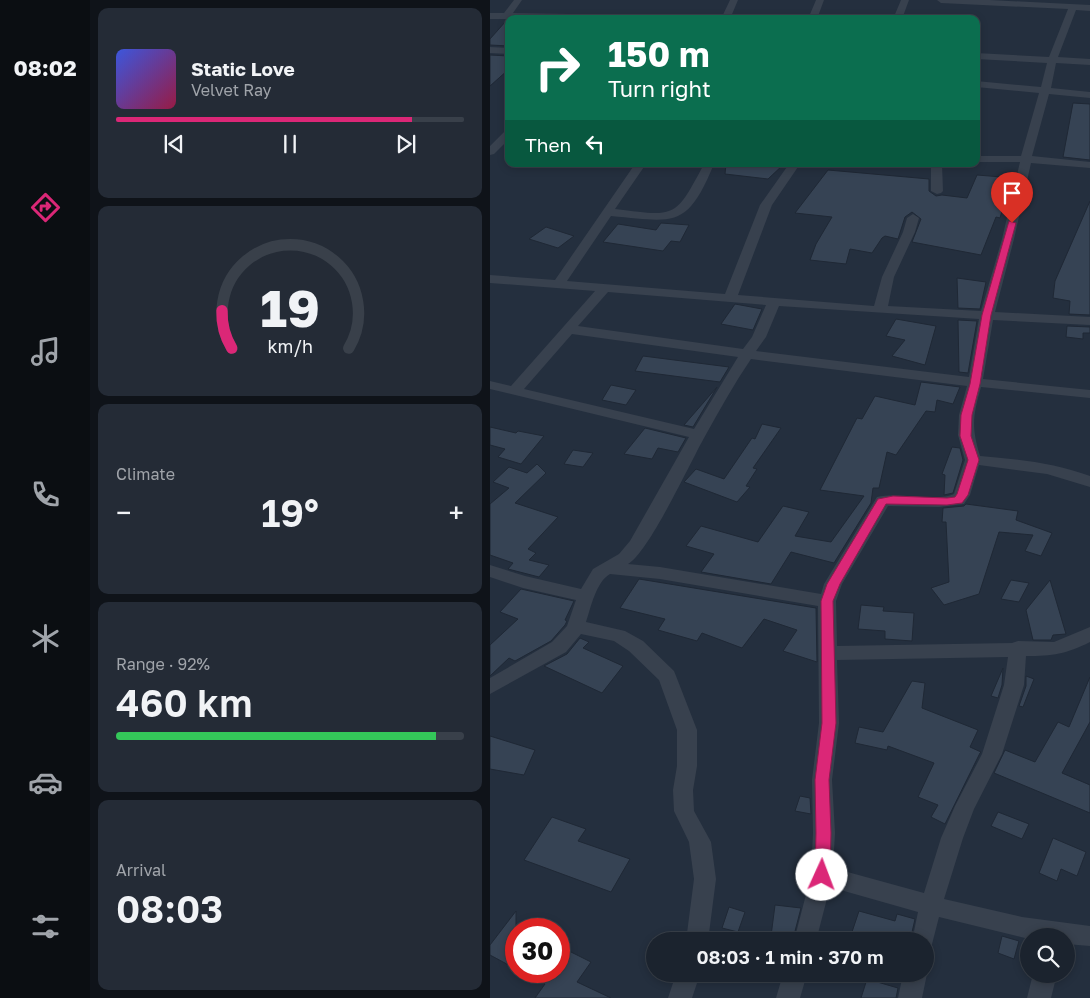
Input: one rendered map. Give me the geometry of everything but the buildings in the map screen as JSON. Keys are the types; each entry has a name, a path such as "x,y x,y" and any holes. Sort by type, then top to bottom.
{"street":[{"path":"508,15 518,0"},
{"path":"727,15 734,0"},
{"path":"814,15 820,0"},
{"path":"899,15 905,0"},
{"path":"942,0 1090,8"},
{"path":"806,932 822,875 824,833 822,780 829,723 827,601 833,584 882,501 958,500 962,495 973,460 966,436 966,415 975,384 986,315 1008,239 1026,159 1052,61 1073,7"},
{"path":"491,18 505,16"},
{"path":"490,50 505,51"},
{"path":"980,56 1090,62"},
{"path":"980,84 1090,95"},
{"path":"490,152 502,138"},
{"path":"980,159 1026,159 1089,166"},
{"path":"558,285 638,167"},
{"path":"607,212 665,217 680,212 692,198 708,167"},
{"path":"730,299 766,205 792,167"},
{"path":"936,167 937,190"},
{"path":"880,310 888,277 909,232 913,218"},
{"path":"490,279 880,310 1090,321"},
{"path":"514,391 604,288"},
{"path":"490,687 558,646 570,636 576,626 586,596 600,573 625,558 636,545 729,381 748,356 774,302"},
{"path":"567,329 748,356 975,384 1090,394"},
{"path":"490,386 698,435"},
{"path":"973,460 1041,468 1074,475 1090,482"},
{"path":"607,568 660,573 805,599 827,601"},
{"path":"490,571 523,582 586,596"},
{"path":"576,626 619,636 636,646 667,676 687,730 687,766 683,790 684,810 700,842 704,879 698,932"},
{"path":"829,653 1018,648 1055,649 1090,634"},
{"path":"925,932 931,905 962,814 992,754 1014,685 1018,648"},
{"path":"822,875 1024,928"},
{"path":"1075,936 1090,936"},
{"path":"680,998 685,982"},
{"path":"788,998 793,982"},
{"path":"910,998 913,982"},
{"path":"1039,998 1043,983"}],"route":[{"path":"822,875 824,833 822,780 829,723 827,601 833,584 869,527 882,501 947,502 958,500 962,495 973,460 966,436 966,415 975,384 986,315 1012,223"}]}
